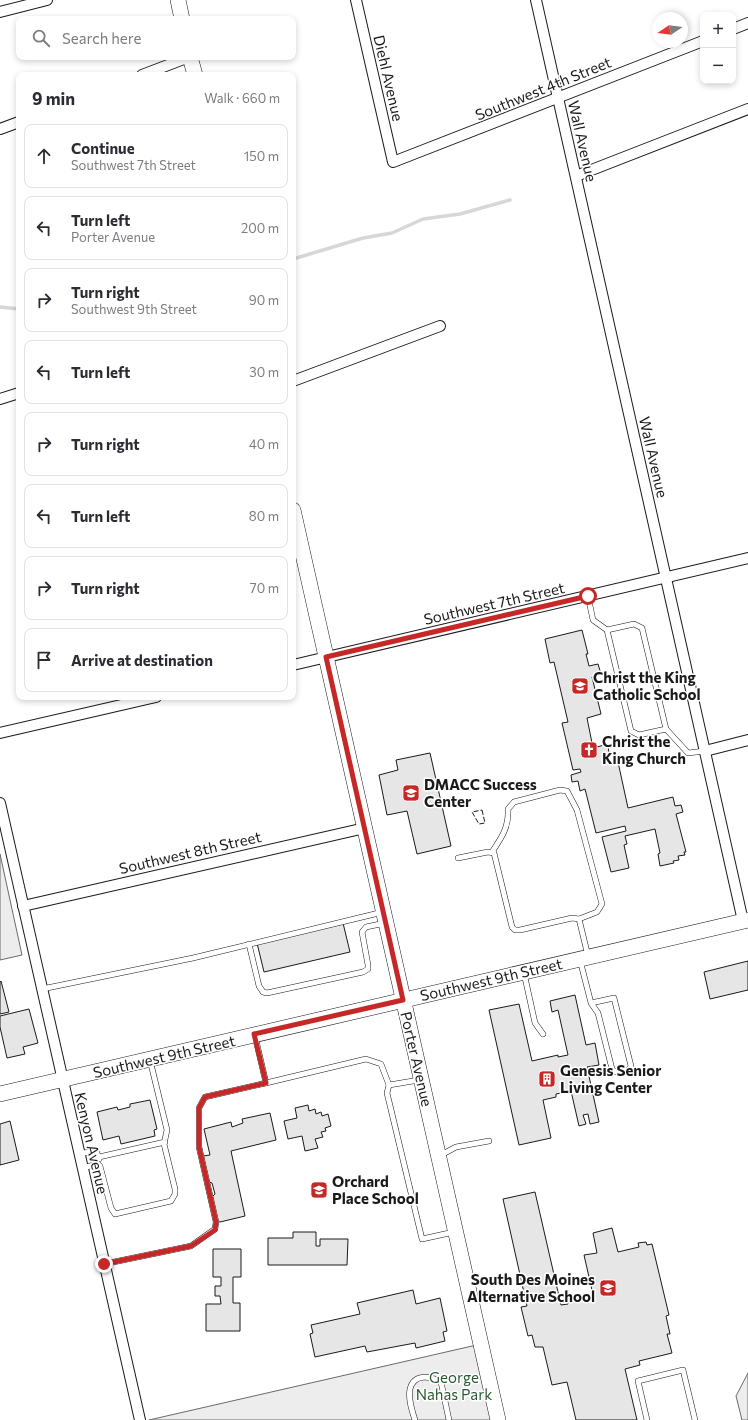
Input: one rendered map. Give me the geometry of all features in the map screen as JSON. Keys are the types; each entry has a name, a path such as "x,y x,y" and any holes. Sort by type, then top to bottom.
{"street":[{"path":"0,12 47,0"},
{"path":"178,0 181,16"},
{"name":"Diehl Avenue","path":"356,0 393,162"},
{"name":"Wall Avenue","path":"536,0 705,751 746,920"},
{"path":"736,28 748,23"},
{"name":"Southwest 4th Street","path":"393,162 700,42"},
{"path":"150,72 182,60"},
{"path":"191,60 193,72"},
{"path":"576,176 748,109"},
{"path":"0,129 16,123"},
{"path":"296,380 440,326"},
{"path":"0,399 16,394"},
{"name":"Porter Avenue","path":"296,523 498,1420"},
{"name":"Southwest 7th Street","path":"296,664 748,558"},
{"path":"0,733 143,700"},
{"path":"705,751 748,740"},
{"name":"Kenyon Avenue","path":"0,803 140,1420"},
{"name":"Southwest 8th Street","path":"23,906 365,828"},
{"name":"Southwest 9th Street","path":"0,1094 746,920"}],"lane":[{"path":"588,596 593,620 607,630 631,731 639,735 666,729"},
{"path":"607,630 634,624 642,628 666,729 688,753 705,751"},
{"path":"458,858 492,852 506,830 509,820 508,809 514,802 560,790 567,791 577,810 602,904 597,912 579,919 572,918 515,930 512,927 496,858 492,852"},
{"path":"42,989 193,958 249,944 385,917"},
{"path":"249,944 259,986 263,992 267,993 363,972 368,969 362,932 366,927 385,917"},
{"path":"579,919 591,1003 598,1013 612,1070 615,1072 629,1070 631,1066 614,998 591,1003"},
{"path":"524,972 535,1023 543,1034"},
{"path":"254,1034 266,1083"},
{"path":"79,1154 94,1151 99,1157 98,1164 101,1168 111,1208 115,1214 171,1200 175,1194 175,1189 165,1142 166,1130 150,1059"},
{"path":"104,1264 191,1246 215,1230 216,1222 199,1147 199,1108 205,1097 366,1059 381,1064 389,1085 387,1093 422,1239 455,1232"},
{"path":"389,1085 421,1079"},
{"path":"439,1157 446,1151 456,1147 489,1141"},
{"path":"99,1157 165,1142"},
{"path":"82,1168 98,1164"},
{"path":"647,1420 638,1381 683,1370 695,1420"},
{"path":"415,1420 410,1389 413,1383 426,1376 433,1377 441,1382 449,1420"}],"green space":[{"path":"0,854 22,955 0,960"},
{"name":"George Nahas Park","path":"481,1344 498,1420 149,1420"},
{"path":"748,1373 748,1420 742,1420 736,1396"}],"building":[{"name":"Christ the King Church","path":"582,630 588,654 586,654 589,666 598,664 601,674 592,677 601,714 587,718 593,748 608,744 610,764 618,762 628,808 673,797 675,806 681,805 683,812 676,814 686,852 684,852 685,855 678,856 679,860 673,861 674,863 660,866 658,854 660,853 655,829 625,836 627,844 624,845 629,868 611,872 602,837 626,831 625,826 596,833 585,789 580,791 578,781 572,782 571,775 581,772 580,769 573,770 562,723 568,722 554,662 550,663 545,639"},
{"name":"DMACC Success Center","path":"430,753 451,846 417,854 407,811 387,815 379,775 398,770 396,760"},
{"path":"343,923 350,952 264,972 257,943"},
{"path":"748,961 748,990 710,999 704,972"},
{"path":"1,981 9,1012 0,1014 0,982"},
{"name":"Genesis Senior Living Center","path":"575,995 586,1045 595,1043 599,1065 587,1067 599,1122 590,1124 588,1114 583,1115 586,1124 579,1126 571,1091 556,1094 556,1097 543,1100 551,1138 519,1145 489,1010 519,1004 532,1061 558,1055 558,1057 568,1055 558,1010 552,1012 550,1001"},
{"path":"29,1009 38,1043 23,1047 25,1054 7,1058 0,1027 0,1016"},
{"path":"150,1100 157,1129 154,1130 155,1136 121,1144 119,1136 103,1140 97,1112 117,1107 118,1110 130,1107 130,1104"},
{"path":"308,1105 309,1111 315,1109 316,1114 321,1112 322,1116 328,1114 331,1126 325,1128 326,1131 321,1132 323,1137 315,1139 318,1148 305,1151 302,1136 288,1139 284,1121 297,1118 295,1108"},
{"path":"270,1113 276,1140 231,1151 245,1216 220,1222 217,1221 212,1197 215,1194 212,1183 209,1182 203,1156 210,1155 204,1129 231,1122 232,1127 243,1123 242,1119"},
{"path":"10,1121 19,1160 0,1165 0,1124"},
{"path":"535,1192 561,1305 568,1304 567,1301 585,1297 585,1301 594,1299 584,1255 597,1253 593,1233 612,1228 618,1252 639,1247 638,1243 646,1242 647,1245 652,1244 669,1315 666,1316 670,1334 667,1334 672,1353 639,1361 640,1365 625,1369 637,1420 576,1420 567,1382 552,1385 543,1347 535,1347 532,1335 528,1336 521,1307 527,1306 503,1199"},
{"path":"293,1232 316,1232 316,1246 320,1246 320,1239 348,1239 347,1265 268,1265 268,1238 293,1238"},
{"path":"213,1249 241,1249 241,1277 233,1277 233,1303 240,1303 240,1331 206,1331 206,1304 221,1304 220,1296 215,1296 215,1286 221,1286 221,1277 213,1277"},
{"path":"413,1290 416,1304 440,1298 447,1331 443,1332 445,1341 416,1348 415,1343 367,1352 365,1346 315,1357 310,1334 313,1333 311,1325 360,1314 357,1303"}],"waterway":[{"path":"296,258 363,238 392,233 423,219 460,214 510,200"},
{"path":"0,307 16,309"}],"fence":[{"path":"482,810 485,823 479,824 472,812 482,810"}],"place":[{"name":"Christ the King Catholic School","path":"580,686"},
{"name":"Christ the King Church","path":"589,750"},
{"name":"DMACC Success Center","path":"411,793"},
{"name":"Genesis Senior Living Center","path":"547,1079"},
{"name":"Orchard Place School","path":"319,1190"},
{"name":"South Des Moines Alternative School","path":"608,1288"}],"route":[{"path":"104,1264 191,1246 215,1230 216,1222 199,1147 199,1108 205,1097 266,1083 254,1034 403,1000 326,657 588,596"}]}
